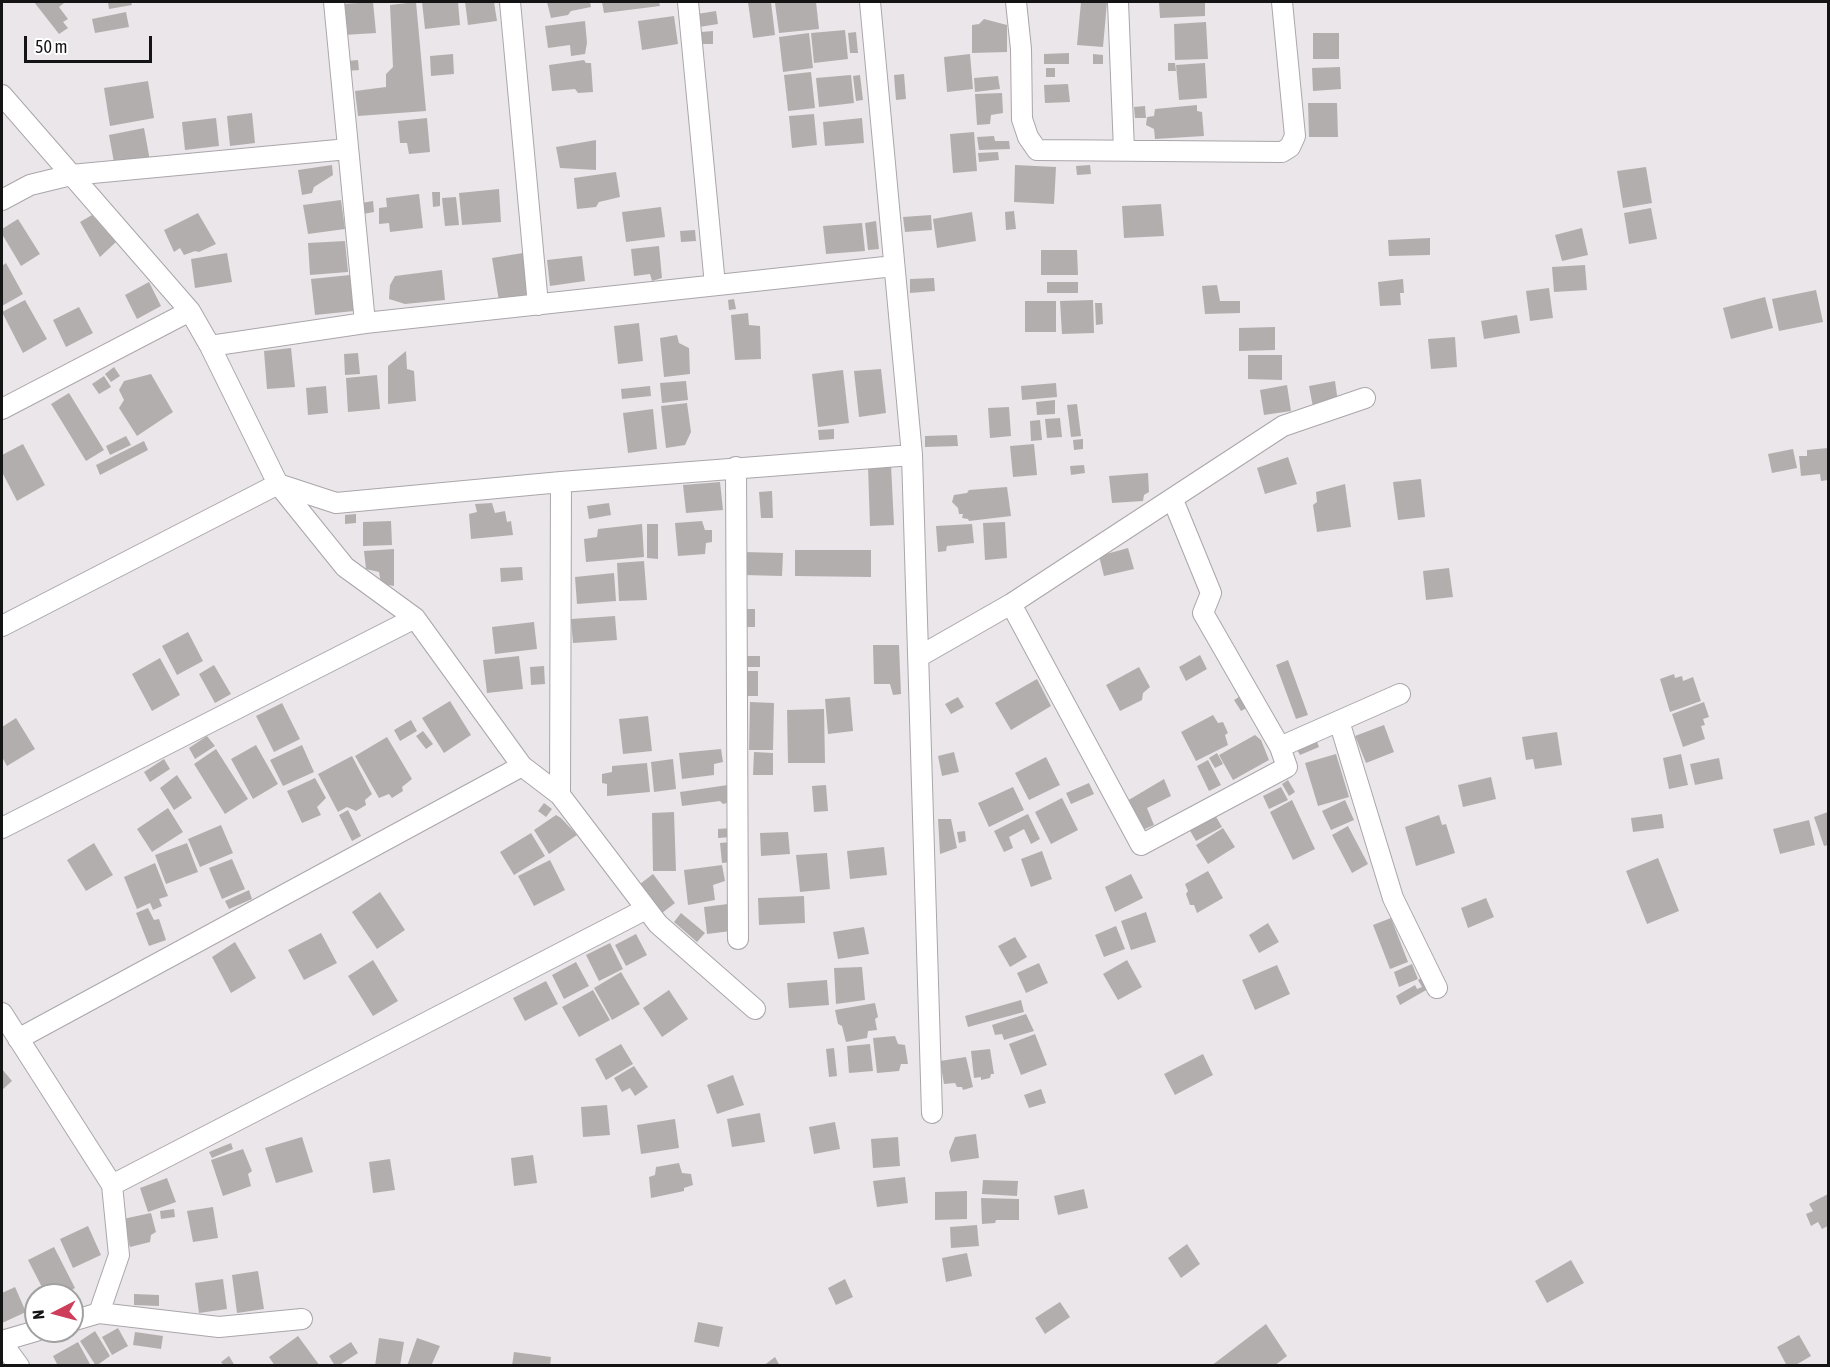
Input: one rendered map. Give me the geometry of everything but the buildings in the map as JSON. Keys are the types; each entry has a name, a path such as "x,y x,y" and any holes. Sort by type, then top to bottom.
{"street":[{"path":"334,2 364,323"},
{"path":"510,2 538,305"},
{"path":"688,2 715,285"},
{"path":"870,2 912,455 920,656 932,1113"},
{"path":"1016,2 1021,49 1022,119 1028,137 1037,150 1282,152 1290,147 1295,136 1282,2"},
{"path":"1118,2 1124,150"},
{"path":"2,95 190,311 210,346 278,484 345,567 415,618 522,766 560,795 658,924 755,1009"},
{"path":"2,200 30,185 71,175 348,149"},
{"path":"210,346 364,323 894,266"},
{"path":"2,409 190,311"},
{"path":"920,656 1011,604 1282,426 1365,398"},
{"path":"2,626 278,484 336,503 736,467 912,455"},
{"path":"736,467 738,939"},
{"path":"560,795 561,482"},
{"path":"1011,604 1141,845 1287,766 1280,747 1203,613 1211,593 1175,505 1167,502"},
{"path":"2,828 415,618"},
{"path":"1280,747 1400,694"},
{"path":"1339,721 1393,898 1437,988"},
{"path":"18,1039 522,766"},
{"path":"112,1185 646,909"},
{"path":"2,1013 112,1185 119,1255 99,1313"},
{"path":"84,1317 99,1313 219,1327 302,1318"},
{"path":"19,1365 2,1342 24,1335"}]}
